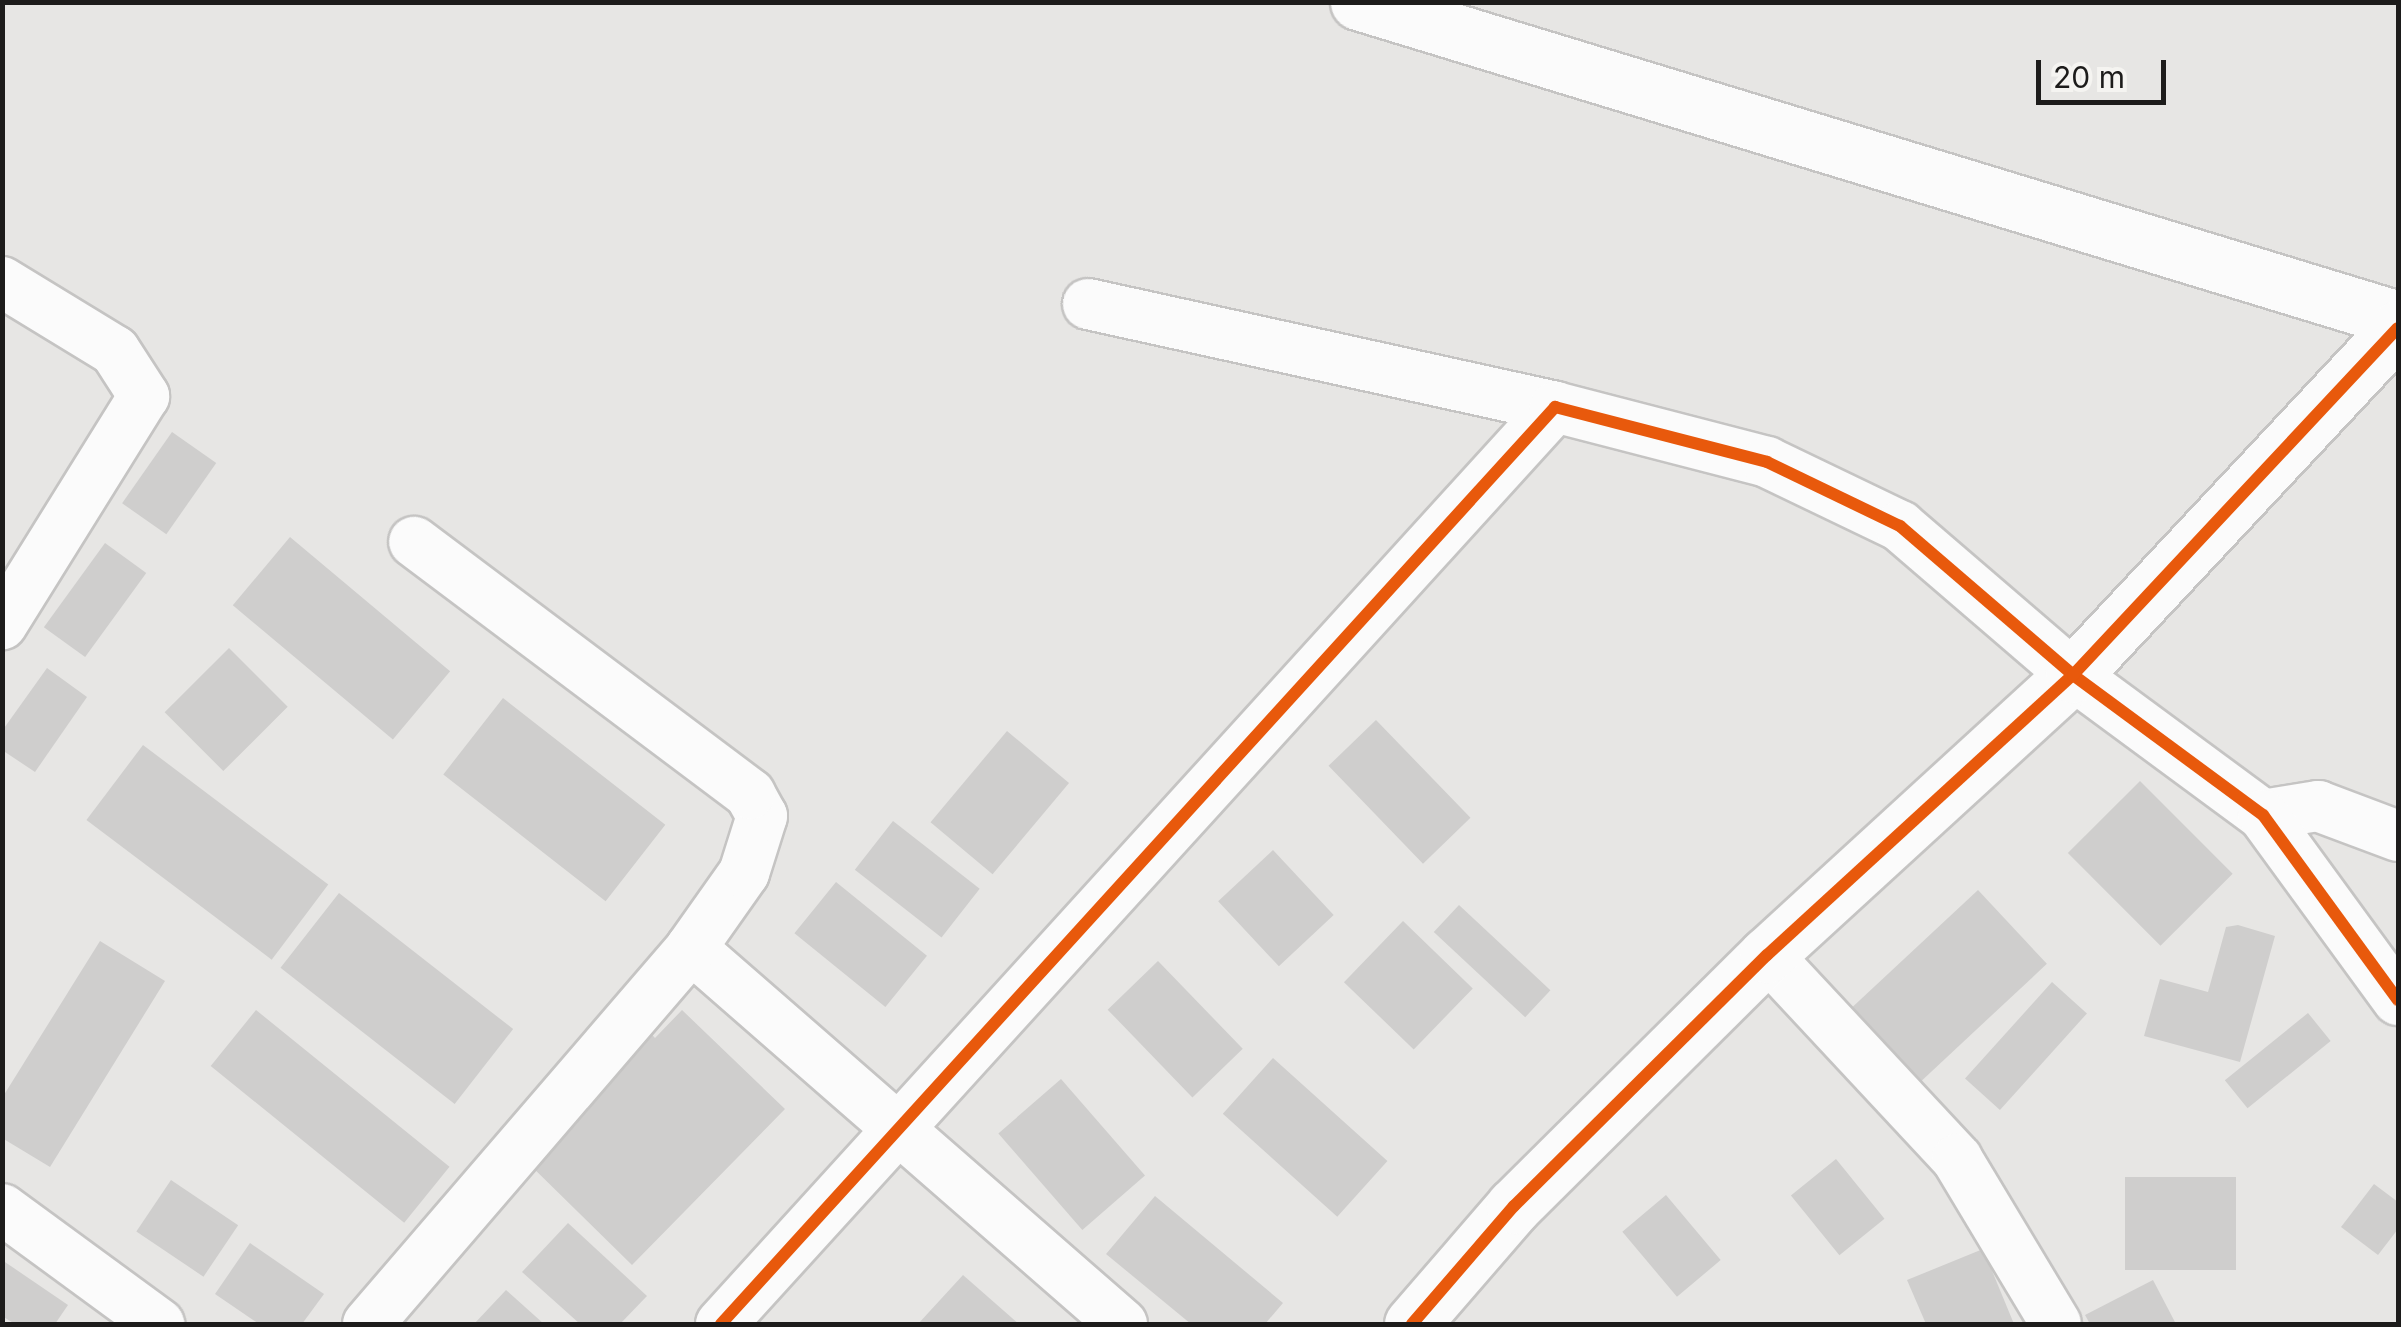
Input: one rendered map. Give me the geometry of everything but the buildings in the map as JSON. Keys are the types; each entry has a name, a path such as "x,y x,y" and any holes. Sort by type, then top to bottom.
{"street":[{"path":"1358,2 2398,319"},
{"path":"2,282 115,351 144,396 2,624"},
{"path":"1088,304 1696,440 1839,491 1900,526 2074,675 2263,814 2398,1000"},
{"path":"1412,1324 1514,1206 1767,955 2074,675 2398,328"},
{"path":"722,1324 1555,407"},
{"path":"368,1324 690,948 757,846 762,816 750,794 414,542"},
{"path":"2263,814 2318,806 2398,836"},
{"path":"690,948 902,1126 1122,1324"},
{"path":"1767,955 1956,1159 2056,1324"},
{"path":"2,1209 159,1324"}],"cycle path":[{"path":"1412,1324 1514,1206 1767,955 2073,675 2398,328"},
{"path":"721,1324 1555,407 1767,462 1900,526 2073,675 2263,815 2398,1000"}]}
